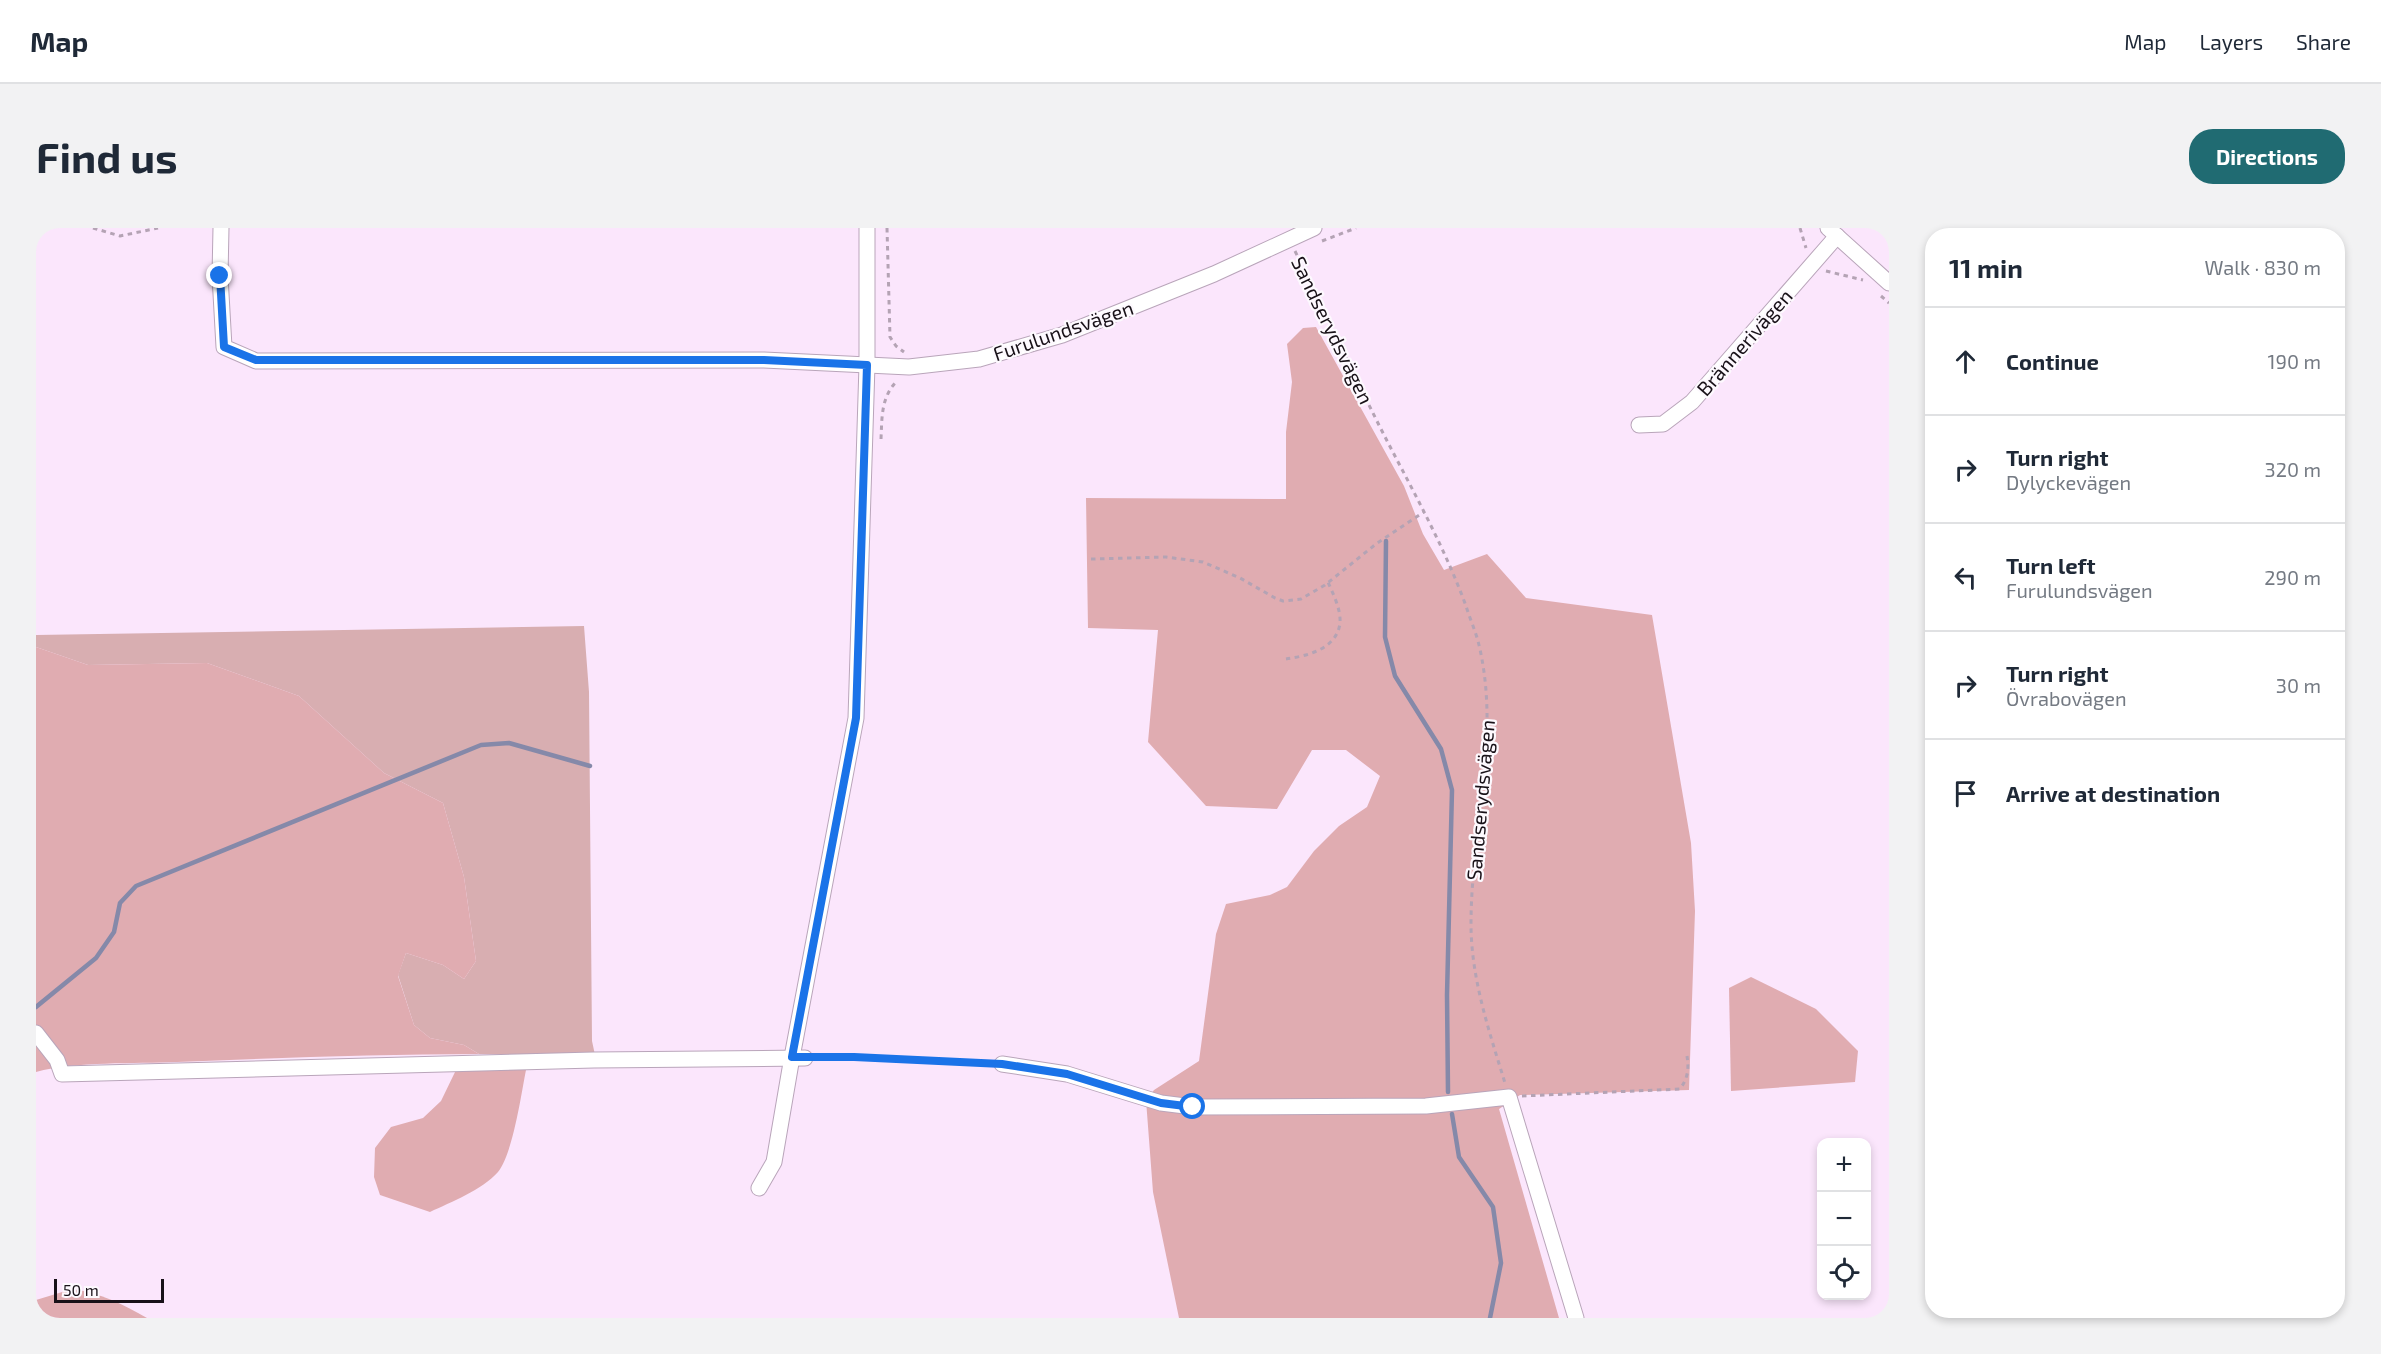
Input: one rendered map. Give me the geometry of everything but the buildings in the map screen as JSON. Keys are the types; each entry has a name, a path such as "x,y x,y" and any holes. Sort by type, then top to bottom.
{"street":[{"name":"Furulundsvägen","path":"221,228 220,276 224,347 256,360 764,360 909,367 979,359 1062,335 1214,274 1290,239 1315,236"},
{"path":"759,1188 774,1162 798,1058 856,718 867,365 867,228"},
{"path":"1832,232 1885,289"},
{"name":"Brännerivägen","path":"1639,424 1663,424 1692,402 1815,261 1832,232"},
{"path":"36,1033 57,1060 62,1074 798,1058"},
{"path":"1002,1064 1067,1074 1161,1103 1193,1107 1426,1106 1509,1097 1575,1318"}],"path":[{"path":"93,228 120,236 158,228"},
{"path":"881,441 883,402 889,389 898,380 910,376 908,358 890,337 887,228"},
{"path":"1315,236 1356,228"},
{"path":"1800,228 1809,256 1827,272 1863,279 1871,287"},
{"name":"Sandserydsvägen","path":"1290,239 1334,334 1456,579 1479,644 1488,710 1485,776 1474,848 1471,925 1474,968 1483,1009 1509,1097"},
{"path":"1885,289 1889,303"},
{"path":"1091,559 1166,557 1203,562 1240,578 1283,601 1301,599 1424,512"},
{"path":"1286,658 1305,656 1319,650 1334,638 1340,623 1337,606 1328,582"},
{"path":"1509,1097 1680,1089 1689,1069 1687,1056"},
{"path":"798,1058 854,1057 1002,1064"}],"shaded area":[{"path":"1316,327 1404,486 1423,534 1444,570 1487,554 1526,598 1652,615 1691,843 1695,911 1689,1090 1520,1095 1499,1109 1559,1318 1179,1318 1153,1192 1146,1100 1154,1090 1199,1061 1216,934 1226,904 1270,895 1287,887 1314,851 1339,826 1367,807 1380,776 1346,750 1312,750 1277,809 1206,806 1148,742 1158,630 1088,628 1086,498 1286,499 1286,432 1292,382 1287,344 1303,328"},
{"path":"584,626 589,692 592,1041 595,1055 479,1054 464,1045 430,1038 414,1025 398,975 406,953 443,965 464,979 476,961 464,877 443,803 384,773 299,696 207,663 88,665 36,647 36,635"},
{"path":"36,647 88,665 207,663 299,696 384,773 443,803 464,877 476,961 464,979 443,965 406,953 398,976 414,1025 430,1038 464,1045 479,1054 366,1055 106,1064 69,1066 36,1072"},
{"path":"1751,977 1816,1009 1858,1051 1855,1082 1731,1091 1729,988"},
{"path":"456,1070 526,1070 512,1138 498,1172 475,1190 430,1212 380,1195 374,1177 375,1148 391,1127 423,1118 441,1101"},
{"path":"72,1289 111,1300 147,1318 36,1318 36,1300"}],"waterway":[{"path":"1386,541 1385,637 1395,676 1441,749 1452,790 1447,995 1448,1092"},
{"path":"36,1007 96,958 114,932 120,903 136,886 481,745 509,743 590,766"},
{"path":"1452,1114 1459,1157 1493,1207 1501,1263 1490,1318"}],"route":[{"path":"220,276 224,347 256,360 764,360 867,365 856,718 792,1057 854,1057 1002,1064 1067,1074 1161,1103 1193,1107"}]}
